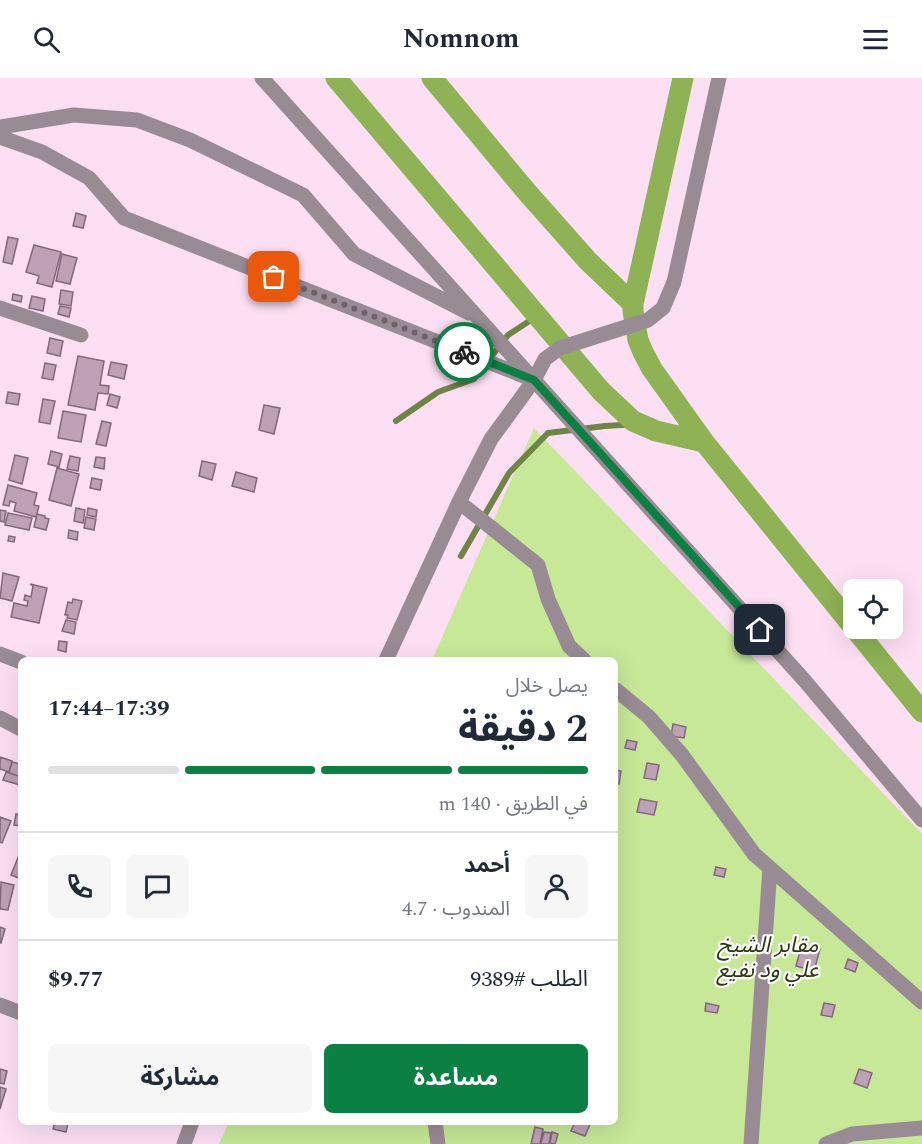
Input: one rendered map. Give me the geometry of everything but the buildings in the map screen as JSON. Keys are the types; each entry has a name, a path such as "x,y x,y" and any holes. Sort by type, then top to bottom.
{"street":[{"path":"262,78 805,681 922,820"},
{"path":"387,657 459,502 491,439 534,380 545,359 560,348 648,320 663,308 674,282 719,78"},
{"path":"0,127 74,115 137,120 190,140 303,195 354,254 477,317"},
{"path":"0,137 42,152 89,178 124,218 534,380"},
{"path":"0,308 81,335"},
{"path":"459,502 538,565 548,599 568,646 581,657"},
{"path":"0,654 18,661"},
{"path":"618,691 649,717 682,755 754,854 922,1002"},
{"path":"618,704 636,706"},
{"path":"0,718 18,727"},
{"path":"751,1144 770,868"},
{"path":"0,1005 18,1012"},
{"path":"184,1144 191,1125"},
{"path":"435,1125 438,1144"},
{"path":"826,1144 852,1134 922,1128"}],"green space":[{"name":"مقابر الشيخ علي ود نفيع","path":"534,428 922,834 922,1144 219,1144 228,1125 618,1125 618,657 433,657"}],"waterway":[{"path":"336,78 601,391 633,421 656,431 704,442"},
{"path":"432,78 588,261 633,304"},
{"path":"683,78 633,304 638,340 652,369 704,442 922,712"},
{"path":"396,421 438,392 474,379 508,335 537,316"},
{"path":"461,556 509,473 548,433 640,424"}],"way so far":[{"path":"274,277 464,352"}],"route":[{"path":"464,352 534,380 760,630"}]}
